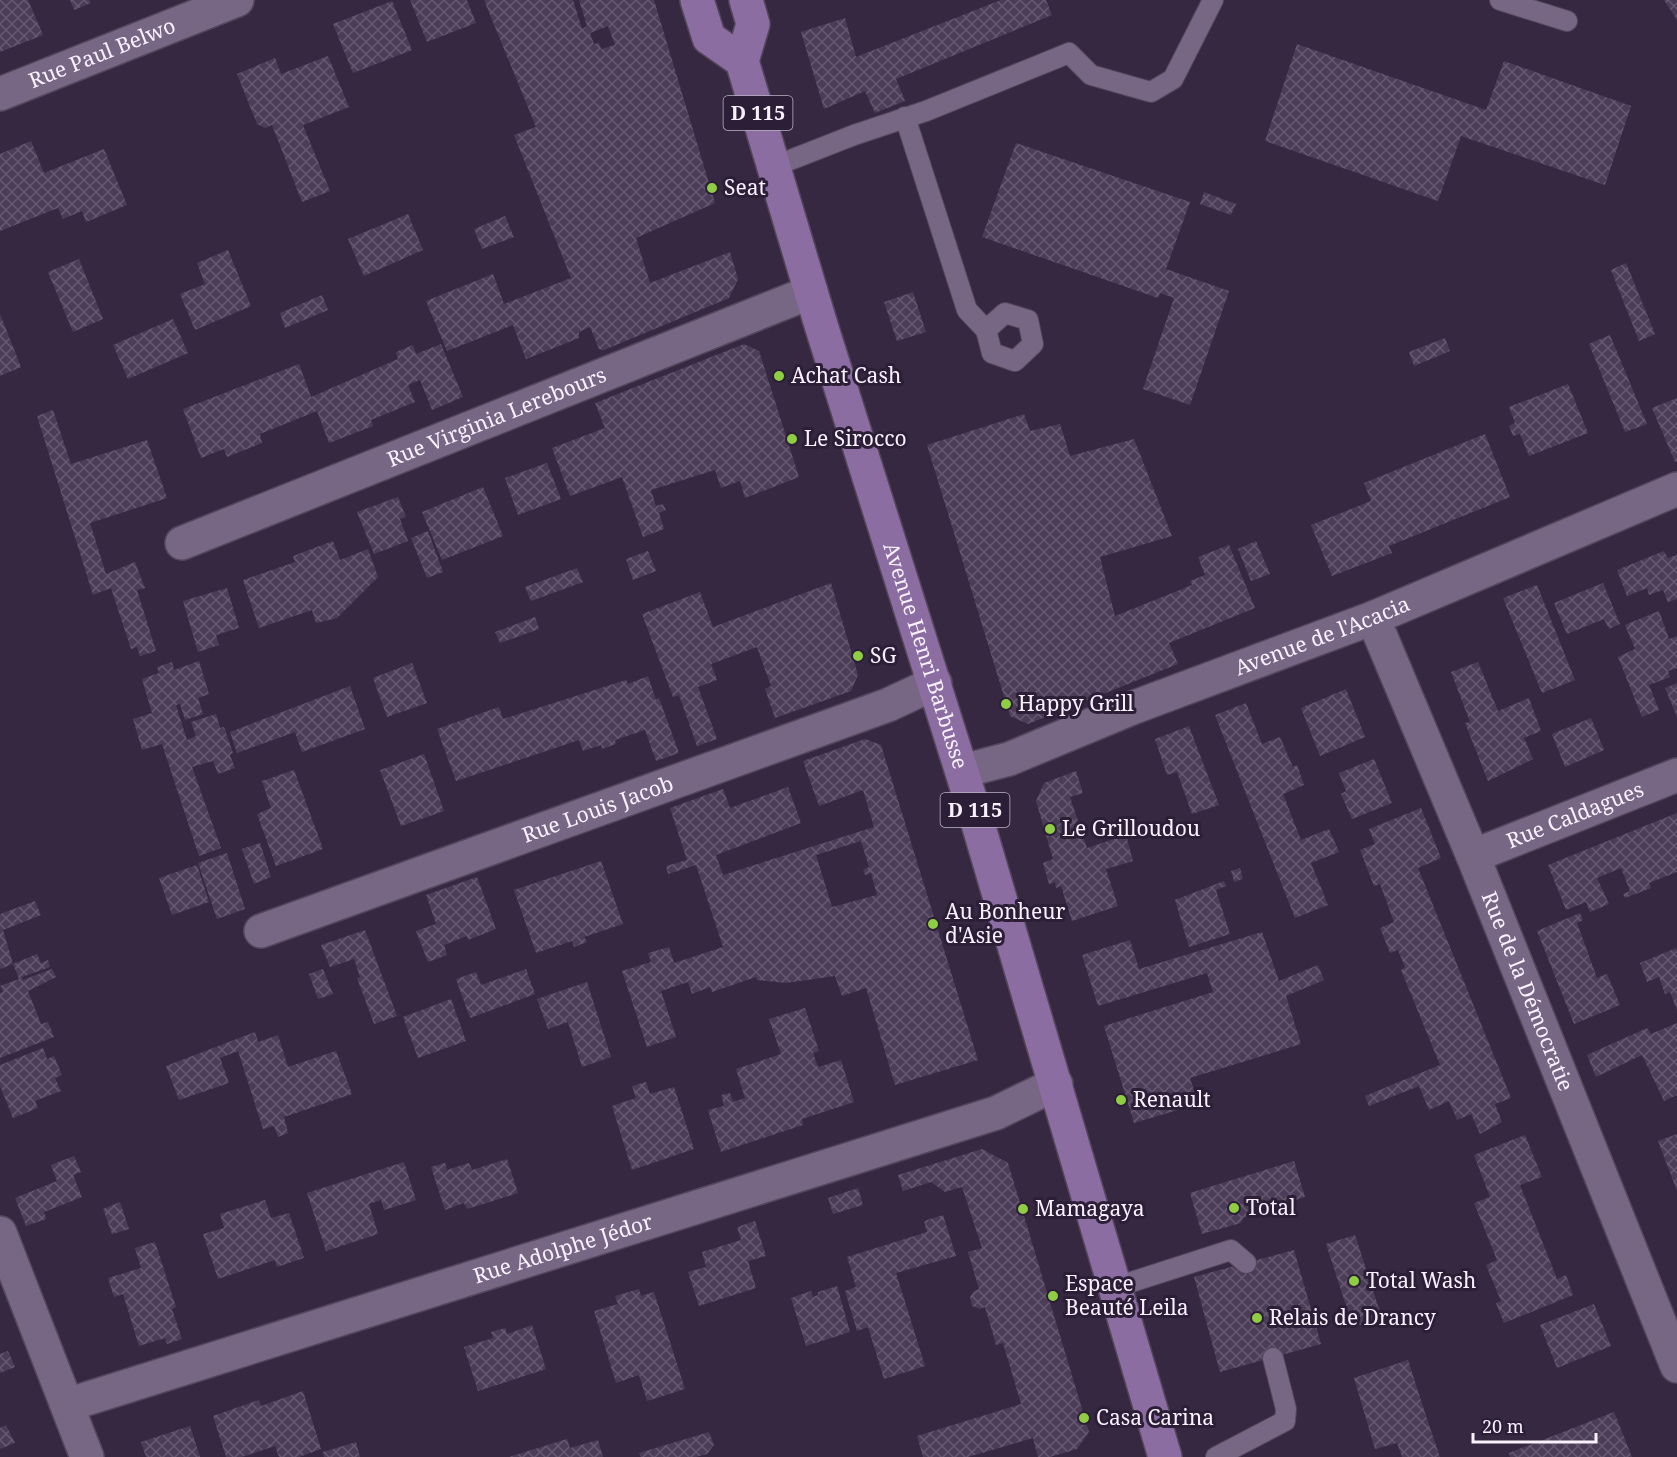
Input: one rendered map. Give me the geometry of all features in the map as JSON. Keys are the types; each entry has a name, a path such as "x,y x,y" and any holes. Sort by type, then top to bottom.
{"main road":[{"path":"697,0 709,38 742,61 753,24 746,0"},
{"name":"D 115","path":"742,61 775,166"},
{"name":"Avenue Henri Barbusse","path":"775,166 811,292 963,771 1164,1457"}],"street":[{"name":"Rue Paul Belwo","path":"0,94 237,0"},
{"name":"Rue Virginia Lerebours","path":"182,543 811,292"},
{"name":"Avenue de l'Acacia","path":"963,771 1010,759 1132,708 1374,618 1677,489"},
{"name":"Rue de la Démocratie","path":"1374,618 1473,856 1677,1366"},
{"name":"Rue Louis Jacob","path":"261,931 888,705 935,683"},
{"name":"Rue Caldagues","path":"1473,856 1677,775"},
{"name":"Rue Adolphe Jédor","path":"67,1405 996,1113 1056,1084"},
{"path":"0,1233 87,1457"}],"lane":[{"path":"775,166 1070,53 1091,75 1151,92 1173,79 1213,0"},
{"path":"1500,0 1567,21"},
{"path":"905,117 967,310 986,330"},
{"path":"1116,1287 1231,1250 1246,1263"},
{"path":"1216,1457 1285,1421 1286,1409 1273,1358"}],"building":[{"path":"0,0 28,0 43,35 0,52"},
{"path":"70,0 89,0 91,3 74,10"},
{"path":"410,0 467,0 476,23 427,42"},
{"path":"484,0 573,0 582,29 587,26 579,0 654,0 715,203 636,238 650,283 730,252 738,279 729,298 604,350 599,349 590,327 579,332 579,338 526,359 513,325 447,351 426,301 493,274 504,304 571,278 514,135 536,127","holes":["608,26 615,45 601,49 599,43 594,44 590,33"]},
{"path":"1001,0 1046,0 1052,15 896,79 905,101 875,113 865,91 824,109 801,32 845,18 856,57"},
{"path":"1664,0 1677,0 1677,20"},
{"path":"392,1 412,50 353,73 333,24"},
{"path":"1297,44 1486,110 1504,61 1631,106 1605,185 1461,136 1438,201 1265,141"},
{"path":"328,56 349,107 303,125 330,191 302,202 272,125 265,128 257,124 237,74 275,58 281,74"},
{"path":"31,141 44,173 104,149 127,205 86,222 82,211 63,219 58,208 0,231 0,154"},
{"path":"1016,143 1190,202 1166,269 1229,291 1190,405 1143,389 1174,298 1160,293 1158,298 982,237"},
{"path":"1204,192 1236,204 1231,215 1200,204"},
{"path":"408,214 423,250 364,276 348,239"},
{"path":"505,216 514,237 482,249 474,229"},
{"path":"228,250 251,306 195,330 180,294 205,284 197,263"},
{"path":"79,259 103,319 73,332 48,272"},
{"path":"1626,263 1655,334 1639,341 1611,270"},
{"path":"913,292 926,332 897,341 884,302"},
{"path":"322,295 328,310 285,328 280,313"},
{"path":"0,314 21,367 0,376"},
{"path":"173,319 188,353 128,379 113,345"},
{"path":"1610,335 1647,424 1625,432 1589,344"},
{"path":"1445,338 1450,351 1414,366 1409,352"},
{"path":"441,344 463,397 432,410 420,380 408,385 415,402 371,420 373,426 329,443 317,411 260,434 262,443 227,457 224,449 201,458 183,409 299,364 311,397 398,359 396,352 413,345 416,354"},
{"path":"744,344 759,351 799,477 745,498 740,481 721,488 715,470 651,490 656,506 663,504 666,510 659,513 664,529 643,537 622,477 570,496 552,448 605,428 595,403"},
{"path":"1568,384 1588,433 1529,456 1520,434 1513,436 1509,426 1515,423 1509,407"},
{"path":"1677,398 1677,461 1675,462 1652,408"},
{"path":"53,410 71,464 147,440 167,498 90,523 106,574 135,562 145,588 137,590 156,651 140,656 137,647 131,649 111,588 93,595 37,416"},
{"path":"1024,414 1030,431 1060,424 1070,456 1134,439 1172,536 1100,557 1115,616 1192,585 1190,581 1205,575 1198,557 1229,545 1255,608 1169,643 1178,664 1028,724 1010,716 927,445"},
{"path":"1485,434 1510,497 1389,546 1392,553 1332,576 1311,525 1371,501 1364,483"},
{"path":"547,463 561,499 518,515 505,478"},
{"path":"483,487 503,536 442,560 422,512"},
{"path":"398,497 406,517 400,519 408,541 374,554 357,512"},
{"path":"428,531 443,572 427,578 411,538"},
{"path":"333,541 340,560 368,549 378,577 337,618 316,623 312,610 259,628 243,580 295,562 293,556"},
{"path":"1256,541 1270,574 1251,581 1238,549"},
{"path":"648,551 656,571 633,580 626,559"},
{"path":"1664,551 1668,558 1677,555 1677,599 1668,602 1663,590 1649,595 1647,588 1627,596 1617,570"},
{"path":"577,568 583,582 531,601 525,587"},
{"path":"831,583 858,675 851,691 775,718 765,689 771,686 757,647 711,664 717,680 698,687 717,739 697,746 679,695 673,697 642,614 700,592 713,627"},
{"path":"1603,583 1620,624 1609,629 1604,619 1567,634 1554,603"},
{"path":"1537,585 1575,680 1542,693 1503,598"},
{"path":"227,588 239,628 216,635 219,645 198,652 183,601"},
{"path":"1659,611 1669,639 1677,636 1677,668 1668,671 1670,677 1649,685 1659,710 1642,717 1618,657 1635,649 1625,625"},
{"path":"535,617 539,629 500,643 495,632"},
{"path":"199,661 209,694 198,698 203,714 185,720 180,704 176,705 187,740 196,736 191,722 216,714 220,728 224,727 233,753 230,755 235,768 218,774 213,761 192,767 221,848 199,856 162,744 142,750 133,719 152,713 142,679 159,673 157,667 172,662 174,670"},
{"path":"1478,662 1498,711 1529,698 1541,731 1524,738 1533,759 1488,781 1465,723 1470,722 1451,672"},
{"path":"412,663 427,703 387,717 373,678"},
{"path":"648,676 656,700 659,698 679,753 656,761 645,730 615,740 616,744 602,749 601,745 583,751 579,740 456,781 437,729 499,707 503,719 626,680 628,684"},
{"path":"1677,683 1677,717 1665,688"},
{"path":"350,686 365,729 302,752 295,732 237,753 230,732"},
{"path":"1346,689 1365,737 1320,756 1301,708"},
{"path":"1246,703 1262,744 1280,737 1293,767 1297,765 1304,785 1283,794 1301,840 1329,829 1339,852 1311,863 1328,905 1295,918 1215,715"},
{"path":"1591,718 1604,750 1565,767 1552,734"},
{"path":"1189,726 1219,805 1192,814 1177,772 1167,775 1155,739"},
{"path":"865,739 881,745 978,1060 895,1085 866,988 842,996 835,976 786,983 757,980 756,977 712,992 710,987 692,994 688,982 661,991 676,1037 647,1047 622,971 651,962 648,953 669,947 674,963 723,947 696,865 668,874 666,866 687,860 670,808 723,789 730,808 788,787 801,823 716,855 723,875 874,827 863,790 819,806 803,761","holes":["861,841 869,867 863,870 865,875 871,873 877,895 832,907 816,855"]},
{"path":"424,754 444,811 401,826 380,770"},
{"path":"1374,759 1392,803 1352,819 1341,794 1346,791 1339,773"},
{"path":"294,770 323,849 276,866 257,814 271,808 262,781"},
{"path":"1076,771 1083,793 1070,797 1087,848 1126,835 1133,861 1106,869 1118,906 1072,921 1061,886 1056,888 1055,882 1049,884 1043,863 1053,859 1036,801 1044,783"},
{"path":"1421,808 1441,858 1418,868 1511,1098 1495,1104 1502,1122 1480,1134 1471,1114 1457,1120 1449,1101 1429,1110 1419,1086 1369,1106 1365,1096 1440,1065 1401,970 1405,967 1398,950 1390,953 1380,928 1394,922 1380,884 1374,886 1360,850 1375,844 1369,829"},
{"path":"1677,813 1677,872 1649,883 1651,888 1625,898 1623,894 1630,891 1621,868 1597,878 1609,904 1590,912 1586,902 1566,910 1548,865"},
{"path":"260,843 271,877 254,884 242,849"},
{"path":"227,853 245,909 217,919 198,863"},
{"path":"601,861 623,924 584,937 587,942 574,947 572,941 536,953 514,890"},
{"path":"197,865 209,902 172,915 159,878"},
{"path":"1240,868 1243,879 1234,882 1231,871"},
{"path":"477,877 496,929 468,940 467,936 444,945 447,955 428,962 416,931 436,924 426,895"},
{"path":"1224,881 1226,886 1216,890 1230,934 1189,947 1175,900"},
{"path":"35,901 41,915 3,930 13,964 0,969 0,914"},
{"path":"1580,913 1583,920 1577,923 1597,978 1607,974 1620,1005 1574,1024 1537,931"},
{"path":"365,930 397,1016 374,1024 357,978 360,977 354,959 330,967 321,945"},
{"path":"1262,932 1279,981 1318,965 1324,980 1286,996 1301,1044 1190,1078 1198,1104 1134,1123 1104,1026 1213,992 1207,973 1098,1006 1082,955 1130,940 1139,969"},
{"path":"1676,948 1677,1010 1670,992 1665,994 1659,977 1647,982 1640,963"},
{"path":"37,954 41,963 48,960 50,967 22,977 23,980 52,969 56,977 28,991 41,1024 48,1022 54,1037 0,1058 0,993 3,992 0,986 19,979 13,964"},
{"path":"323,969 333,994 318,999 309,974"},
{"path":"526,969 535,994 470,1018 456,979 476,972 481,985"},
{"path":"587,982 611,1057 582,1067 568,1022 548,1029 537,999"},
{"path":"451,999 466,1041 418,1058 403,1017"},
{"path":"805,1008 819,1051 813,1053 818,1067 841,1060 854,1102 802,1119 803,1125 721,1152 708,1110 724,1106 721,1095 730,1093 733,1102 745,1098 736,1069 781,1054 769,1019"},
{"path":"1677,1023 1677,1095 1664,1101 1642,1055 1596,1077 1587,1055 1647,1028 1651,1034"},
{"path":"255,1032 258,1042 278,1035 288,1067 336,1051 352,1094 284,1117 288,1133 278,1137 274,1126 263,1129 238,1051 220,1058 229,1083 179,1100 166,1066"},
{"path":"43,1048 47,1059 54,1056 62,1075 55,1078 61,1091 35,1101 38,1108 13,1118 0,1086 0,1065"},
{"path":"646,1082 650,1094 674,1087 694,1149 632,1170 612,1106 636,1098 632,1086"},
{"path":"1677,1134 1677,1191 1658,1141"},
{"path":"1525,1135 1542,1177 1520,1185 1557,1279 1566,1275 1573,1295 1504,1323 1496,1303 1501,1301 1486,1265 1497,1260 1474,1203 1490,1197 1474,1155"},
{"path":"982,1149 1008,1163 1089,1432 1077,1449 1050,1457 1038,1457 1033,1438 968,1457 923,1457 917,1436 1021,1404 1003,1343 996,1345 985,1307 980,1309 972,1306 970,1297 974,1291 979,1289 968,1252 982,1248 962,1187 945,1192 931,1182 903,1191 898,1175"},
{"path":"74,1156 81,1172 73,1175 82,1197 44,1212 46,1219 26,1226 15,1198 57,1181 51,1165"},
{"path":"507,1159 518,1193 467,1209 464,1203 445,1210 431,1167 445,1163 447,1170 469,1163 472,1170"},
{"name":"Total","path":"1294,1161 1305,1197 1243,1218 1241,1223 1202,1234 1190,1193"},
{"path":"404,1162 416,1200 384,1210 381,1200 369,1204 378,1234 326,1251 307,1193"},
{"path":"858,1188 863,1205 833,1214 828,1198"},
{"path":"265,1200 271,1218 289,1213 304,1258 277,1267 275,1260 218,1279 203,1234 224,1228 220,1214"},
{"path":"120,1202 129,1229 112,1234 103,1209"},
{"path":"943,1215 956,1256 896,1273 925,1366 884,1379 868,1327 857,1331 845,1291 856,1287 847,1257 927,1232 924,1221"},
{"path":"755,1221 766,1256 748,1261 756,1288 699,1306 688,1272 706,1267 702,1252 741,1240 737,1227"},
{"name":"Total Wash","path":"1355,1235 1382,1318 1353,1327 1326,1244"},
{"path":"155,1242 176,1307 172,1309 182,1339 167,1344 165,1338 139,1346 123,1294 114,1297 108,1278 141,1268 135,1248"},
{"path":"1294,1250 1321,1344 1220,1372 1194,1277"},
{"path":"837,1286 850,1332 806,1346 791,1298 811,1291 813,1297 818,1295 818,1292"},
{"path":"639,1289 641,1296 654,1292 685,1389 647,1401 639,1375 616,1383 594,1311 618,1304 615,1296"},
{"path":"1594,1304 1611,1346 1557,1368 1540,1325"},
{"path":"532,1325 546,1369 478,1391 464,1347 493,1338 491,1332 505,1328 507,1334"},
{"path":"8,1351 15,1367 0,1373 0,1354"},
{"path":"1408,1360 1440,1457 1402,1457 1397,1443 1375,1449 1354,1378"},
{"path":"303,1391 321,1449 299,1457 279,1457 275,1446 242,1457 226,1457 213,1416 259,1400 261,1406"},
{"path":"1614,1412 1632,1457 1510,1457 1509,1453"},
{"path":"6,1425 15,1443 0,1449 0,1428"},
{"path":"190,1426 200,1457 146,1457 141,1442"},
{"path":"709,1432 714,1445 707,1454 696,1457 641,1457 639,1453"},
{"path":"567,1439 570,1448 598,1440 603,1457 509,1457"},
{"path":"356,1442 360,1457 324,1457 323,1452"}],"place":[{"name":"Seat","path":"712,188"},
{"name":"Achat Cash","path":"779,376"},
{"name":"Le Sirocco","path":"792,439"},
{"name":"SG","path":"858,656"},
{"name":"Happy Grill","path":"1006,704"},
{"name":"Le Grilloudou","path":"1050,829"},
{"name":"Au Bonheur d'Asie","path":"933,924"},
{"name":"Renault","path":"1121,1100"},
{"name":"Total","path":"1234,1208"},
{"name":"Mamagaya","path":"1023,1209"},
{"name":"Total Wash","path":"1354,1281"},
{"name":"Espace Beauté Leila","path":"1053,1296"},
{"name":"Relais de Drancy","path":"1257,1318"},
{"name":"Casa Carina","path":"1084,1418"}]}
